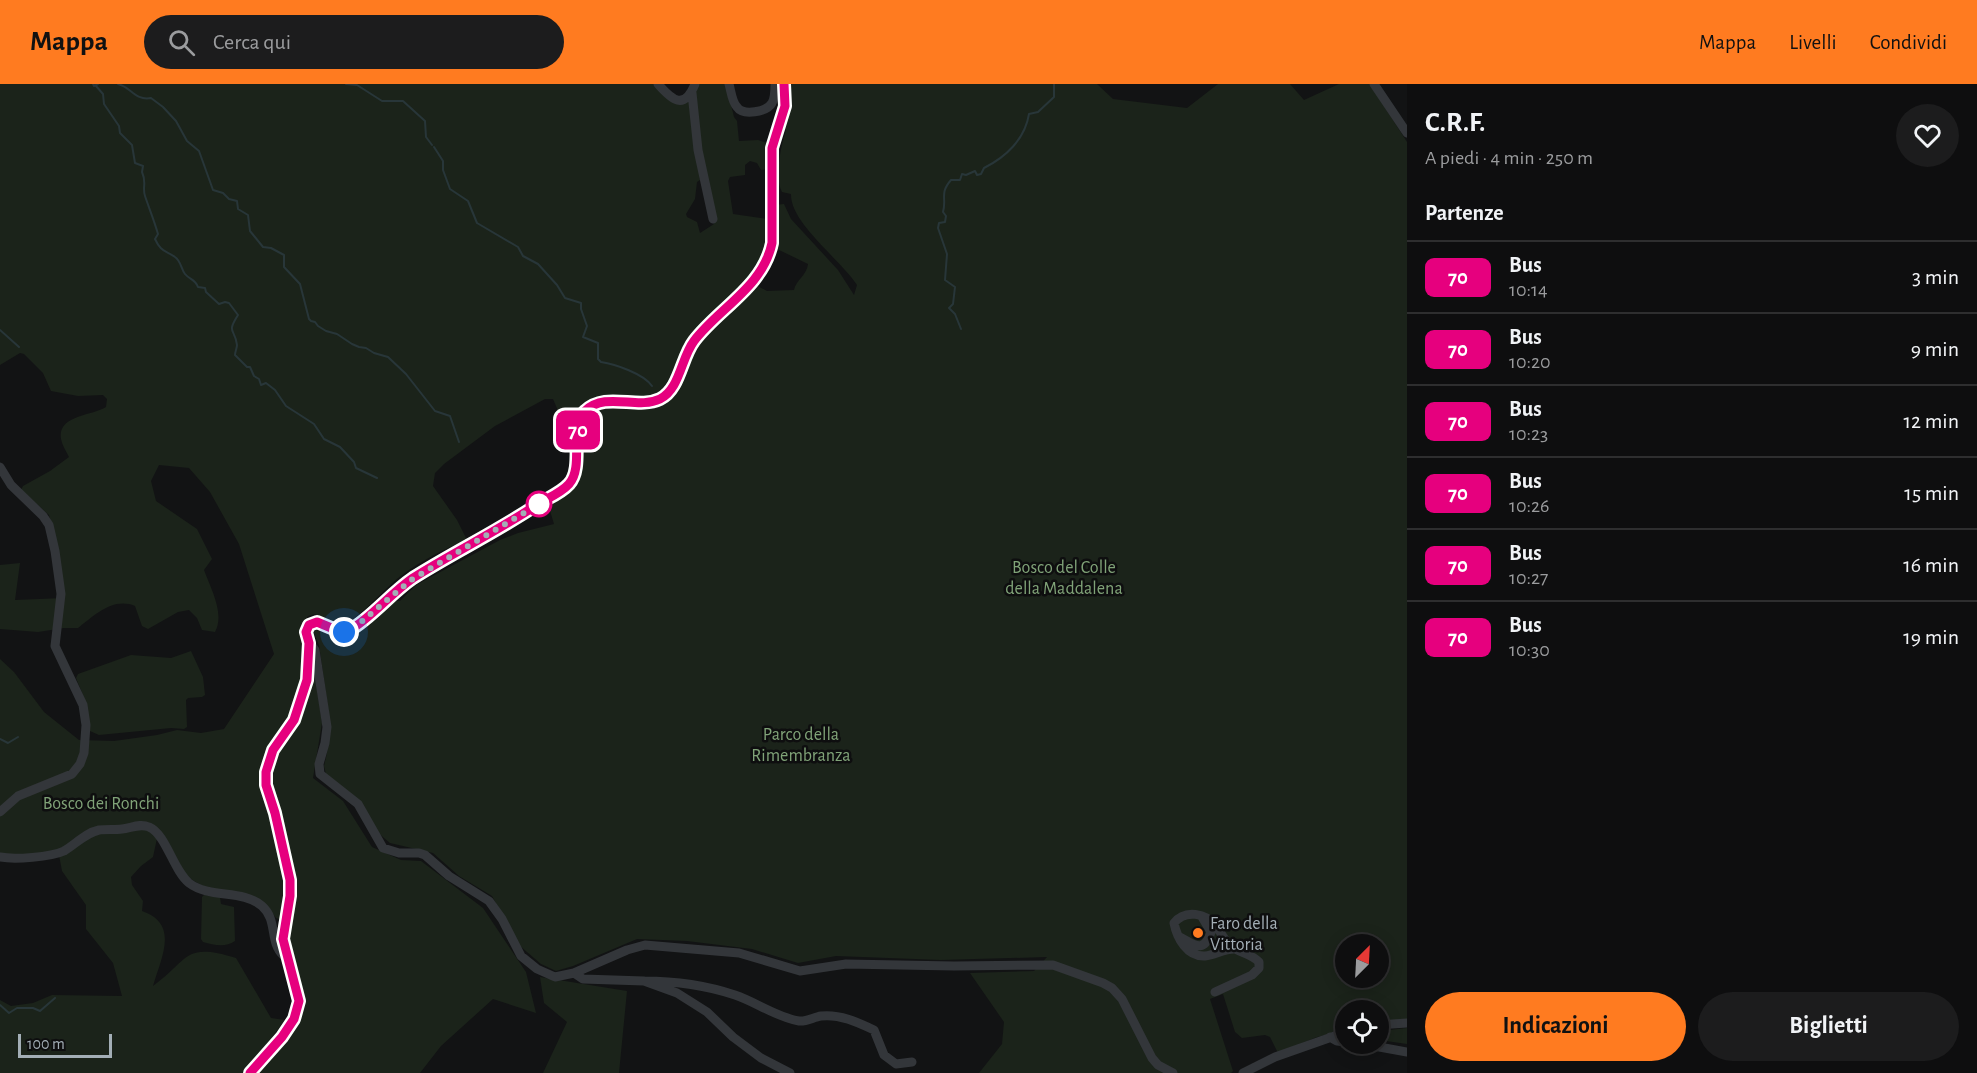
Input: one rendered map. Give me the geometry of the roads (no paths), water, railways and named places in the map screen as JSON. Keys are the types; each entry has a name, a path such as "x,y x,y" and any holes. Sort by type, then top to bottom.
{"street":[{"path":"658,84 669,97 676,100 682,100 694,88"},
{"path":"729,84 738,110 747,111 763,110 770,106 775,95 776,84"},
{"path":"250,1073 282,1037 294,1019 299,1001 283,934 290,896 290,880 275,813 266,785 266,772 273,750 296,716 307,680 309,643 306,632 309,625 317,622 341,632 350,630 411,580 498,530 568,485 574,473 580,420 587,409 613,401 645,404 669,392 692,342 751,284 762,270 770,254 772,148 785,106 784,84"},
{"path":"1374,84 1407,134"},
{"path":"694,88 698,150 713,219"},
{"path":"0,467 11,485 43,516 49,525 61,585 55,646 83,705 86,718 84,753 72,774 18,796 0,812"},
{"path":"309,643 315,650 326,720 327,735 319,764 322,778 342,790 358,804 383,848 399,853 425,855 449,876 489,901 526,962 542,972 555,977 574,973 627,950 645,945 739,953 800,971 856,964 1053,965 1094,979 1112,988 1122,999 1152,1058 1158,1065 1173,1073"},
{"path":"0,857 56,854 91,832 146,826 158,835 179,872 189,883 208,891 249,898 262,906 273,923 277,948 287,956"},
{"path":"1215,992 1252,975 1260,964 1257,959 1234,949 1226,942 1213,922 1201,916 1186,914 1176,920 1174,926 1185,947 1200,956 1234,949"},
{"path":"1178,936 1198,947 1205,943 1211,932 1201,916"},
{"path":"574,973 584,979 673,981 704,986 735,995 780,1016 801,1021 822,1016 846,1018 874,1030 884,1055 896,1064 912,1062"},
{"path":"644,981 677,993 707,1012 761,1058 790,1073"},
{"path":"1389,1024 1407,1023"},
{"path":"1243,1073 1275,1057 1335,1035"},
{"path":"1330,1037 1335,1040"},
{"path":"1389,1049 1407,1052"}],"waterway":[{"path":"93,84 94,86 98,84"},
{"path":"118,84 141,98 151,98 176,121 187,141 199,151 213,190 237,201 238,209 248,215 250,231 263,247 271,248 284,255 284,267 300,284 309,319 326,331 337,334 352,344 388,357 406,374 435,411 450,416 459,442"},
{"path":"346,84 357,85 382,101 403,101 425,121 426,137 432,145"},
{"path":"961,329 955,314 949,308 953,304 955,287 945,280 947,254 938,228 939,223 945,222 946,216 943,212 945,189 951,180 960,180 962,174 966,175 975,171 977,175 981,174 984,168 1007,153 1019,139 1029,114 1038,112 1054,97 1054,84"},
{"path":"96,86 103,94 104,104 119,126 120,133 132,145 135,163 143,166 144,193 158,234 155,239 157,243 161,249 177,259 185,274 198,287 205,288 206,292 219,304 229,303 238,315 232,328 237,345 235,355 247,367 250,367 261,385 266,383 275,390 286,406 314,424 324,439 340,447 354,462 356,468 377,478"},
{"path":"434,147 443,161 443,170 450,189 468,201 477,223 518,247 523,256 538,264 557,285 565,298 581,303 587,326 583,337 598,343 598,359 636,374 652,386"},
{"path":"0,330 19,347"},
{"path":"0,739 8,743 18,737"},
{"path":"0,1005 9,1013 17,1008 33,1008 40,1011 55,998"}],"place":[{"name":"Faro della Vittoria","path":"1198,933"}],"park label":[{"name":"Bosco del Colle della Maddalena","path":"1064,577"},
{"name":"Parco della Rimembranza","path":"801,744"},
{"name":"Bosco dei Ronchi","path":"101,803"}]}
